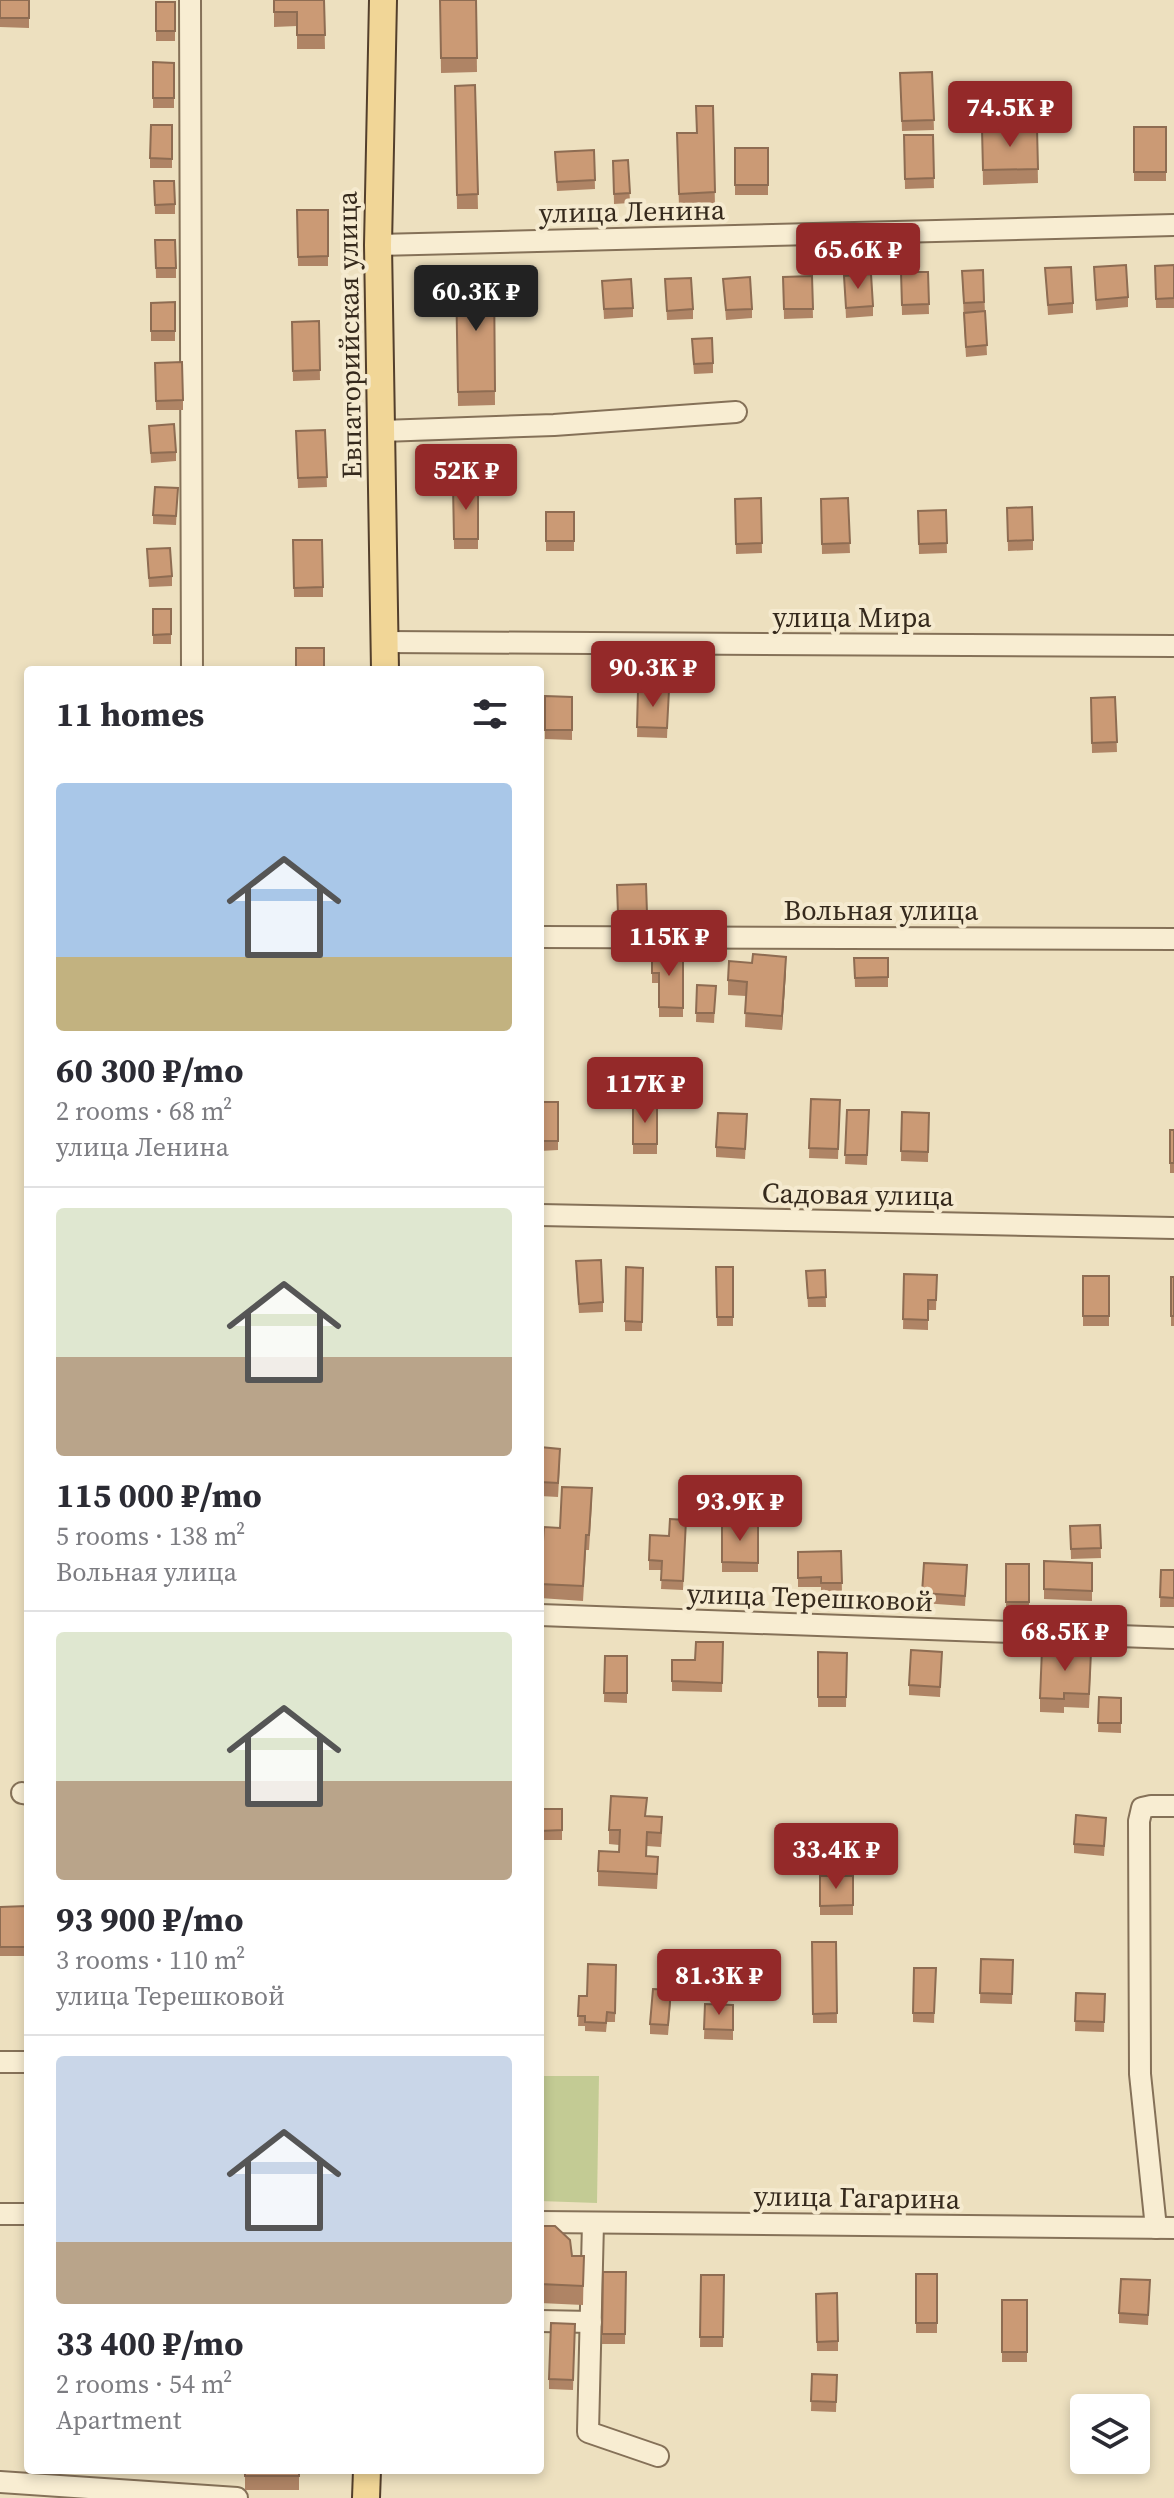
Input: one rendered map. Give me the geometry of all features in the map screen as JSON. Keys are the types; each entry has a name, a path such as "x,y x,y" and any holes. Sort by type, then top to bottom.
{"main road":[{"name":"Евпаторийская улица","path":"383,0 378,245 385,666"},
{"path":"366,2498 367,2474"}],"street":[{"path":"190,0 192,666"},
{"name":"улица Ленина","path":"378,245 1174,225"},
{"path":"382,431 554,425 736,412"},
{"name":"улица Мира","path":"385,642 1174,646"},
{"name":"Вольная улица","path":"544,937 1174,939"},
{"name":"Садовая улица","path":"544,1215 1174,1228"},
{"name":"улица Терешковой","path":"544,1615 1174,1638"},
{"path":"1165,2228 1140,2074 1139,1821 1142,1808 1174,1806"},
{"path":"0,2062 24,2062"},
{"path":"0,2214 24,2214"},
{"name":"улица Гагарина","path":"544,2222 1165,2228"},
{"path":"593,2223 588,2432 658,2456"},
{"path":"544,2321 591,2322"},
{"path":"0,2482 237,2498"}],"green space":[{"path":"544,2076 599,2076 597,2203 544,2201"}],"building":[{"path":"0,0 29,0 29,18 0,18"},
{"path":"274,0 324,0 325,35 297,35 297,12 274,12"},
{"path":"440,0 476,0 477,58 441,58"},
{"path":"156,2 175,2 175,31 156,31"},
{"path":"153,62 174,63 174,98 153,98"},
{"path":"932,72 934,120 902,121 900,73"},
{"path":"475,85 478,194 457,195 455,86"},
{"path":"696,106 713,106 715,192 679,194 677,133 697,133"},
{"path":"151,125 172,125 172,159 150,158"},
{"path":"1134,127 1166,127 1166,172 1134,172"},
{"path":"1037,128 1038,169 983,170 982,129"},
{"path":"904,135 933,135 934,178 905,179"},
{"path":"735,148 768,148 768,185 735,185"},
{"path":"594,150 595,180 557,182 555,152"},
{"path":"628,160 630,193 614,194 613,161"},
{"path":"154,181 174,181 175,204 155,205"},
{"path":"297,210 328,210 328,256 298,257"},
{"path":"155,240 175,240 176,268 156,268"},
{"path":"1126,265 1128,297 1096,300 1094,267"},
{"path":"1174,265 1174,298 1156,299 1155,266"},
{"path":"1071,267 1073,303 1048,305 1045,268"},
{"path":"983,270 984,302 964,303 962,271"},
{"path":"901,272 928,272 929,304 902,305"},
{"path":"871,274 873,306 846,308 844,276"},
{"path":"494,275 495,391 458,392 456,276"},
{"path":"812,276 813,309 784,309 783,277"},
{"path":"750,277 752,309 726,310 723,279"},
{"path":"691,278 693,309 667,311 665,279"},
{"path":"631,279 633,308 604,309 602,281"},
{"path":"175,302 175,331 151,331 151,303"},
{"path":"985,311 987,345 966,347 964,313"},
{"path":"319,321 320,370 293,371 292,322"},
{"path":"712,338 713,363 694,364 692,339"},
{"path":"182,362 183,400 156,401 155,363"},
{"path":"174,424 176,452 151,453 149,426"},
{"path":"325,430 327,477 298,478 296,431"},
{"path":"478,484 478,539 454,539 453,485"},
{"path":"155,487 178,488 176,516 153,515"},
{"path":"761,498 762,543 736,544 735,499"},
{"path":"848,498 850,543 822,544 821,499"},
{"path":"1032,507 1033,540 1008,541 1007,508"},
{"path":"946,510 947,543 919,544 918,511"},
{"path":"546,512 574,512 574,541 546,541"},
{"path":"293,540 322,540 323,587 294,588"},
{"path":"170,548 172,576 149,578 147,549"},
{"path":"153,609 171,609 171,634 153,635"},
{"path":"296,648 324,648 324,666 296,666"},
{"path":"638,690 669,690 667,728 637,727"},
{"path":"545,696 572,697 572,730 545,730"},
{"path":"1115,697 1117,742 1092,743 1091,698"},
{"path":"646,884 647,913 618,914 617,885"},
{"path":"652,952 683,953 683,1008 659,1007 659,973 652,973"},
{"path":"753,954 786,957 782,1016 745,1013 747,982 728,980 729,961 752,963"},
{"path":"854,958 888,958 888,977 855,978"},
{"path":"697,985 716,986 714,1013 696,1013"},
{"path":"811,1099 840,1100 838,1149 809,1148"},
{"path":"544,1102 558,1102 558,1141 544,1141"},
{"path":"633,1106 657,1106 657,1144 633,1144"},
{"path":"847,1110 869,1110 867,1155 845,1155"},
{"path":"902,1112 929,1113 928,1152 901,1151"},
{"path":"718,1113 747,1114 745,1149 716,1147"},
{"path":"1170,1130 1174,1130 1174,1163 1170,1163"},
{"path":"601,1260 603,1302 579,1304 576,1261"},
{"path":"626,1267 643,1268 642,1322 625,1321"},
{"path":"716,1267 733,1267 733,1317 717,1317"},
{"path":"825,1270 826,1297 808,1298 806,1271"},
{"path":"904,1274 937,1275 936,1300 928,1300 928,1320 903,1319"},
{"path":"1083,1276 1109,1276 1109,1316 1083,1316"},
{"path":"1171,1277 1174,1277 1174,1316 1171,1316"},
{"path":"544,1447 560,1449 558,1483 544,1482"},
{"path":"562,1487 592,1488 583,1586 544,1584 544,1527 560,1528"},
{"path":"670,1519 686,1520 683,1581 661,1580 662,1561 649,1560 650,1535 669,1536"},
{"path":"722,1523 758,1523 758,1563 722,1562"},
{"path":"1100,1525 1101,1548 1071,1549 1070,1526"},
{"path":"841,1551 842,1583 821,1583 821,1577 798,1578 798,1552"},
{"path":"1044,1561 1092,1563 1092,1591 1044,1589"},
{"path":"924,1563 967,1565 965,1596 922,1593"},
{"path":"1006,1564 1029,1564 1029,1602 1006,1602"},
{"path":"1161,1570 1174,1570 1174,1598 1160,1597"},
{"path":"696,1642 723,1642 722,1683 672,1681 672,1660 695,1660"},
{"path":"1042,1649 1091,1652 1089,1694 1064,1693 1064,1699 1040,1698"},
{"path":"911,1650 942,1652 940,1687 909,1685"},
{"path":"818,1652 847,1653 846,1697 818,1697"},
{"path":"605,1656 627,1656 627,1693 604,1693"},
{"path":"1099,1697 1121,1698 1121,1723 1098,1723"},
{"path":"611,1796 647,1798 645,1816 662,1817 661,1833 647,1832 646,1856 658,1857 657,1874 598,1871 599,1851 619,1852 620,1830 609,1830"},
{"path":"544,1809 562,1809 562,1830 544,1831"},
{"path":"1076,1815 1106,1818 1104,1846 1074,1844"},
{"path":"820,1876 853,1876 853,1905 820,1906"},
{"path":"24,1906 24,1947 0,1947 0,1907"},
{"path":"812,1942 836,1942 837,2013 813,2014"},
{"path":"981,1959 1013,1960 1012,1994 980,1993"},
{"path":"588,1964 616,1965 615,2013 607,2012 606,2023 585,2022 585,2016 578,2016 579,1996 587,1996"},
{"path":"914,1968 936,1968 934,2013 913,2013"},
{"path":"653,1989 671,1990 668,2025 650,2024"},
{"path":"1076,1993 1105,1994 1104,2022 1075,2021"},
{"path":"705,2004 733,2005 733,2030 704,2029"},
{"path":"544,2226 555,2226 570,2240 572,2256 584,2256 583,2286 544,2284"},
{"path":"603,2272 626,2272 625,2334 602,2334"},
{"path":"916,2274 937,2274 937,2323 916,2323"},
{"path":"701,2275 724,2275 723,2337 700,2337"},
{"path":"1121,2279 1150,2280 1148,2315 1119,2313"},
{"path":"837,2293 838,2341 817,2342 816,2294"},
{"path":"1002,2300 1027,2300 1027,2352 1002,2352"},
{"path":"551,2323 575,2324 573,2380 549,2379"},
{"path":"812,2374 837,2375 836,2402 811,2401"},
{"path":"245,2474 299,2474 299,2476"}]}
